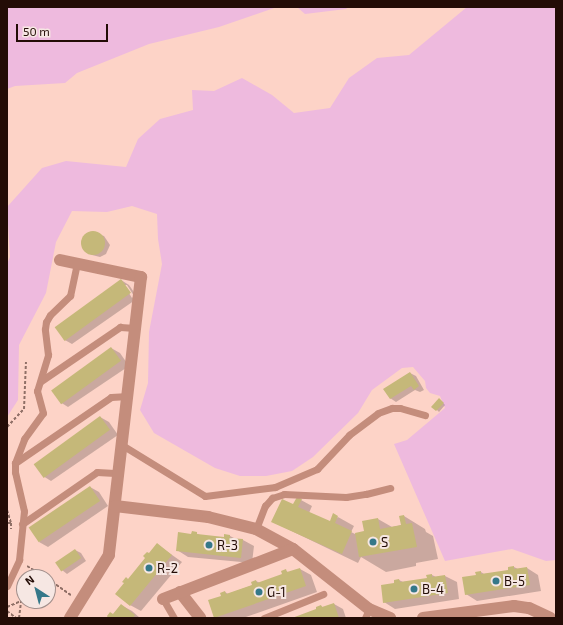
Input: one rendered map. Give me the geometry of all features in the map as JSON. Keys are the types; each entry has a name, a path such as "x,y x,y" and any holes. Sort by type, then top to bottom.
{"street":[{"path":"60,260 141,277 109,555 70,618"},
{"path":"115,506 208,517 256,529 292,549 367,613 390,618"},
{"path":"163,599 292,549"},
{"path":"180,592 200,618"},
{"path":"423,618 514,606 528,608 550,618"}],"lane":[{"path":"7,586 19,560 24,511 23,500 15,472 15,463 24,439 43,413 37,391 48,355 45,330 46,322 50,315 70,296 77,263"},
{"path":"41,381 120,327 135,328"},
{"path":"15,463 111,397 128,396"},
{"path":"122,445 205,496 275,487 318,469 348,435 378,413 392,408 400,408 425,415"},
{"path":"22,524 97,472 119,473"},
{"path":"256,529 265,506 272,498 284,494 346,497 390,488"},
{"path":"264,618 323,594"},
{"path":"163,599 174,618"}],"path":[{"path":"7,427 24,409 26,362"},
{"path":"7,523 12,522"},
{"path":"56,584 81,601"},
{"path":"7,611 16,618"}],"shaded area":[{"path":"7,7 277,7 219,27 149,44 77,73 65,83 15,86 7,89"},
{"path":"297,7 348,7 346,9 305,14"},
{"path":"467,7 556,7 556,560 546,561 512,549 445,561 394,444 407,440 445,408 440,396 430,393 426,388 425,381 413,367 402,368 372,390 358,413 313,457 292,471 266,476 240,476 215,468 154,433 140,410 148,383 149,332 162,264 158,239 157,214 132,206 107,212 72,211 56,242 46,293 19,345 18,400 7,417 7,264 10,257 7,207 42,168 66,161 126,167 138,139 160,119 193,110 192,90 214,91 242,78 272,95 294,113 330,108 349,78 377,58 409,55"}],"building":[{"path":"93,231 98,232 104,238 104,248 98,254 93,255 88,254 82,248 81,243 82,238 88,232"},
{"path":"121,279 131,293 65,341 55,327"},
{"path":"111,347 121,361 61,404 51,390"},
{"path":"410,372 419,386 414,390 411,386 390,399 383,389"},
{"path":"439,398 444,403 436,411 431,407"},
{"path":"100,416 110,430 44,478 34,464"},
{"path":"90,486 100,501 39,542 29,527"},
{"path":"297,497 302,499 298,507 330,521 333,513 338,516 335,523 352,531 342,554 271,522 282,499 293,504"},
{"path":"404,515 406,524 412,523 417,547 359,557 355,533 364,531 362,521 378,518 380,529 401,525 399,516"},
{"name":"R-3","path":"192,531 197,532 197,534 224,537 224,534 230,535 230,538 243,539 241,558 176,551 178,532 191,534"},
{"name":"R-2","path":"157,543 172,555 130,606 115,594 124,583 122,582 126,577 128,579 145,558 143,556 147,552 149,553"},
{"path":"75,549 81,558 61,572 55,562"},
{"name":"B-5","path":"514,566 514,569 527,567 530,585 465,595 462,577 476,575 475,572 481,571 481,574 508,570 508,567"},
{"name":"G-1","path":"300,568 306,586 214,618 208,600 221,596 220,593 225,591 226,594 252,585 251,582 256,580 257,583 282,574 281,571 286,569 287,572"},
{"name":"B-4","path":"432,574 432,577 445,575 448,593 383,603 381,585 394,583 394,580 399,579 400,582 427,578 426,575"},
{"path":"334,603 339,618 292,618 316,609 316,607 321,605 322,607"},
{"path":"121,604 135,615 133,618 108,618 107,616 110,612 113,614"}],"place":[{"name":"S","path":"373,542"},
{"name":"R-3","path":"209,545"},
{"name":"R-2","path":"149,568"},
{"name":"B-5","path":"496,581"},
{"name":"B-4","path":"414,589"},
{"name":"G-1","path":"259,592"}]}
